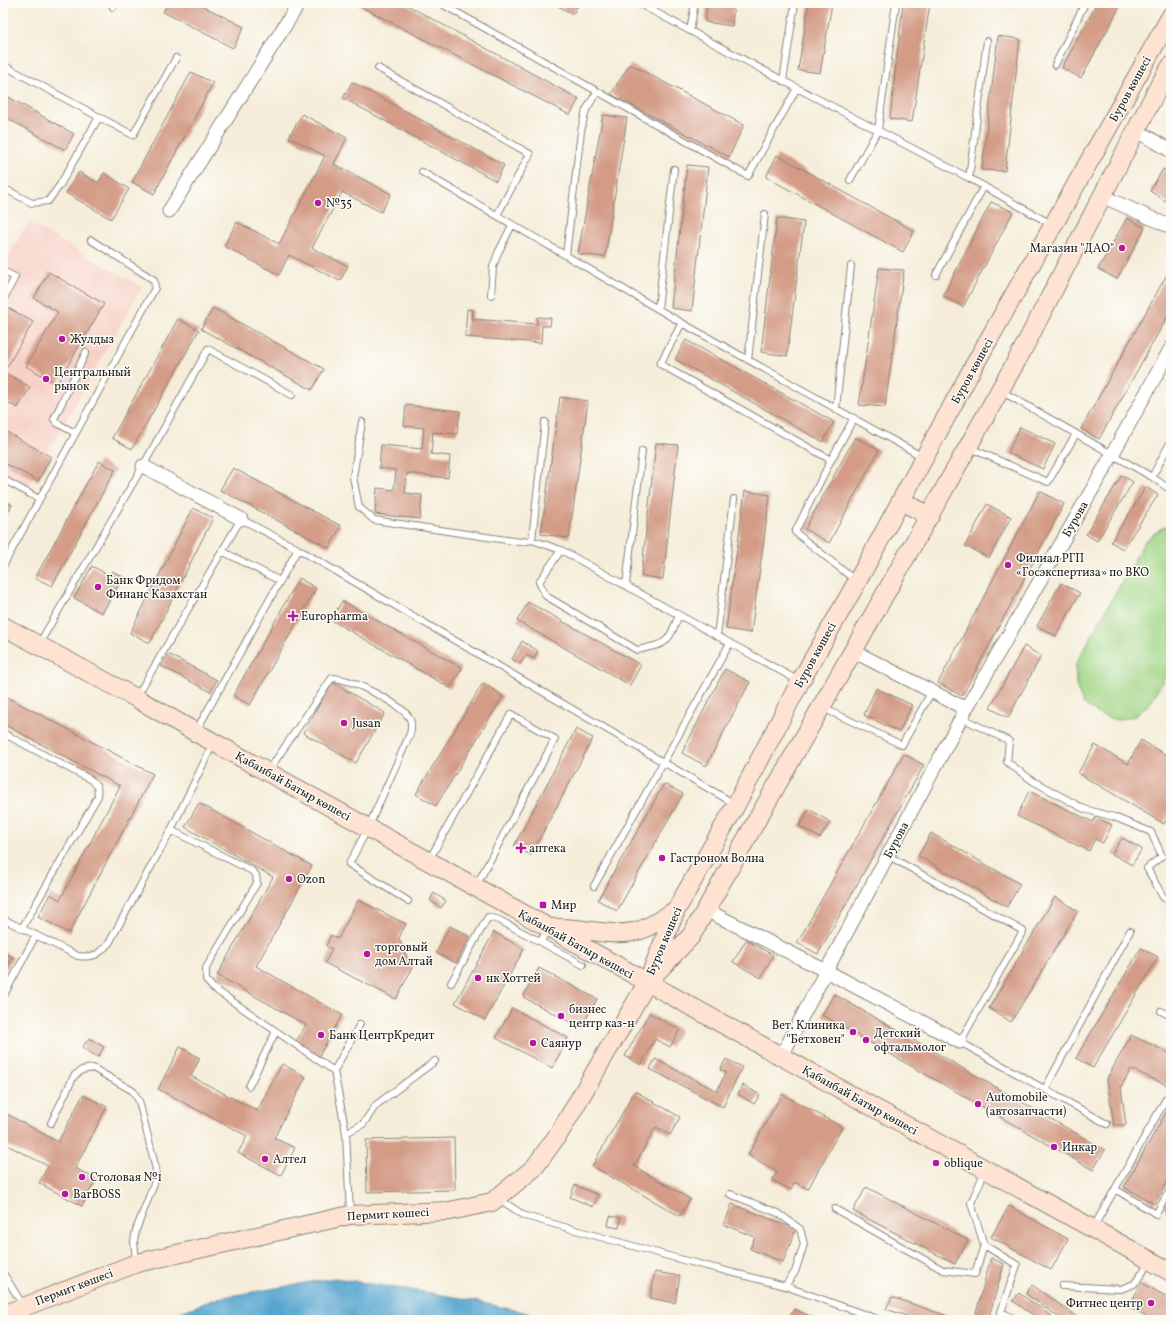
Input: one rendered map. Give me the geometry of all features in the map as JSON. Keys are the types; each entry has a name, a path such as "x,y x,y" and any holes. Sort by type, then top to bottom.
{"main road":[{"name":"Буров көшесі","path":"647,983 676,910 736,805 800,682 857,582 924,457 1171,16"},
{"name":"Буров көшесі","path":"647,983 691,936 854,651 1022,351 1159,86 1171,66"},
{"path":"901,501 930,516"},
{"name":"Қабанбай Батыр көшесі","path":"3,626 136,698 214,743 475,887 544,935 647,983 1171,1272"},
{"path":"544,935 564,927 590,931 627,933 642,929 676,910"},
{"name":"Пермит көшесі","path":"3,1315 137,1263 350,1215 450,1211 492,1202 534,1168 560,1132 647,983"}],"street":[{"path":"170,211 299,3"},
{"path":"1136,130 1171,151"},
{"path":"1102,196 1171,227"},
{"name":"Бурова","path":"781,1057 887,855 964,714 1112,455 1171,348"},
{"path":"143,466 241,520"},
{"path":"854,651 932,691 964,714"},
{"path":"706,910 826,971 960,1042"}],"lane":[{"path":"440,3 748,176 797,88"},
{"path":"638,3 984,186 1054,226"},
{"path":"690,31 695,3"},
{"path":"783,81 795,3"},
{"path":"850,180 878,130 896,3"},
{"path":"1055,65 1085,3"},
{"path":"969,178 986,40"},
{"path":"3,65 133,135 176,58"},
{"path":"378,68 530,154 497,215"},
{"path":"566,255 581,131 586,110 598,92"},
{"path":"3,188 32,204 48,201 60,185 99,117"},
{"path":"658,309 674,169"},
{"path":"422,172 682,323 924,457"},
{"path":"936,275 984,186"},
{"path":"748,360 765,214"},
{"path":"491,295 493,267 498,253 512,225"},
{"path":"3,566 155,288 154,280 91,240"},
{"path":"836,409 851,266"},
{"path":"3,271 15,277 3,300"},
{"path":"682,323 660,364 831,460"},
{"path":"38,646 143,466 208,349 292,395"},
{"path":"75,433 57,423 54,419 86,352"},
{"path":"1000,390 1152,477 1171,490"},
{"path":"854,418 795,532 857,582"},
{"path":"362,422 353,477 359,507 374,520 520,542 532,540 561,550 800,682"},
{"path":"532,540 545,422"},
{"path":"968,447 1048,482 1076,434"},
{"path":"1152,477 1171,441"},
{"path":"626,585 642,451"},
{"path":"3,478 39,499"},
{"path":"717,636 734,499"},
{"path":"136,698 241,520 298,550 736,805"},
{"path":"195,732 298,550"},
{"path":"561,550 540,582 546,596 637,650 661,644 666,641 670,637 679,615"},
{"path":"222,551 280,582"},
{"path":"594,886 730,643"},
{"path":"267,772 332,678 339,678 362,686 398,706 410,718 410,734 368,828 349,864 408,902"},
{"path":"821,708 902,745 932,691"},
{"path":"428,862 511,714 554,739 475,887"},
{"path":"964,714 1009,741 1007,762 1033,781 1084,809 1114,817 1151,832 1162,856 1147,868 1163,897 1171,902"},
{"path":"3,733 92,780 97,788 98,796 22,928"},
{"path":"3,919 78,956 89,957 98,954 108,943 171,830 214,743"},
{"path":"171,830 252,871 256,875 257,883 206,968 206,980 213,988 334,1071"},
{"path":"887,855 1023,931 960,1042 1107,1124"},
{"path":"451,984 488,917 544,935 584,965"},
{"path":"1045,1089 1130,931"},
{"path":"3,997 36,935"},
{"path":"1161,1011 1171,1016"},
{"path":"350,1215 346,1134 334,1071 360,1024"},
{"path":"249,1086 276,1031"},
{"path":"346,1134 364,1124 376,1104 435,1061"},
{"path":"51,1123 74,1076 82,1070 93,1068 133,1091 139,1101 156,1169 154,1184 136,1230 134,1241 137,1263"},
{"path":"1092,1229 1166,1099 1171,1102"},
{"path":"835,1209 943,1270 975,1274 984,1245 971,1203 985,1170"},
{"path":"1115,1189 1156,1214 1171,1188"},
{"path":"730,1194 778,1213 800,1228 804,1244 794,1272 785,1286"},
{"path":"498,1198 525,1216 683,1260 785,1286 880,1320"},
{"path":"984,1245 1017,1265 1001,1312 1017,1320"},
{"path":"1062,1286 1121,1289 1134,1284 1143,1272 1149,1260"},
{"path":"3,1273 24,1306"}],"shaded area":[{"name":"Центральный рынок","path":"28,222 142,287 29,485 3,471 3,261 5,262"}],"green space":[{"path":"1171,526 1171,666 1151,702 1135,716 1116,720 1098,714 1083,703 1076,685 1076,663 1145,541 1163,527"}],"water":[{"path":"335,1278 461,1298 559,1320 159,1320 218,1298"}],"building":[{"path":"168,3 197,3 244,27 233,48 163,12"},
{"path":"354,3 403,3 579,99 570,115"},
{"path":"552,3 579,3 573,14"},
{"path":"707,3 734,3 732,26 705,22"},
{"path":"809,3 832,3 820,73 798,70"},
{"path":"903,3 930,3 912,122 890,119"},
{"path":"1097,3 1122,3 1081,78 1062,68"},
{"path":"998,36 1020,39 1005,171 982,170"},
{"path":"630,64 744,125 729,157 611,94"},
{"path":"191,72 213,83 154,194 132,182"},
{"path":"352,82 504,165 496,181 343,98"},
{"path":"3,94 74,134 65,150 3,116"},
{"name":"№35","path":"302,114 347,138 334,164 391,194 381,212 342,192 312,248 348,266 340,281 289,255 279,275 224,246 237,222 279,244 325,156 289,137"},
{"path":"603,115 627,118 605,257 578,254"},
{"path":"777,155 914,231 903,252 766,177"},
{"path":"687,165 708,167 692,311 671,308"},
{"path":"1163,169 1171,174 1171,204 1150,191"},
{"path":"79,172 98,183 104,173 129,189 111,219 66,193"},
{"path":"991,202 1013,212 963,307 943,296"},
{"path":"777,218 804,222 787,356 761,352"},
{"name":"Магазин \"ДАО\"","path":"1127,218 1145,228 1117,279 1098,269"},
{"path":"1171,267 1171,310 1099,439 1081,429"},
{"path":"879,268 904,270 885,407 859,405"},
{"name":"Жулдыз","path":"49,272 104,304 57,384 26,366 58,312 34,298"},
{"path":"3,305 33,322 4,372 30,387 18,408 3,400"},
{"path":"213,308 324,369 312,390 201,329"},
{"path":"467,309 473,310 472,319 537,324 537,317 551,318 550,326 542,326 541,343 465,337"},
{"path":"178,319 199,330 132,449 112,438"},
{"path":"686,340 834,422 823,442 675,359"},
{"path":"560,397 588,401 569,538 541,534"},
{"path":"406,405 460,411 457,434 433,432 431,454 450,456 448,478 407,473 405,493 422,495 420,519 375,514 377,488 394,490 396,470 379,468 381,445 422,449 424,428 404,426"},
{"path":"1020,427 1055,444 1043,469 1008,453"},
{"path":"3,430 51,457 38,481 3,462"},
{"path":"855,437 879,450 829,543 805,529"},
{"path":"656,443 678,445 663,579 641,576"},
{"path":"99,461 115,470 52,586 35,578"},
{"path":"233,468 341,526 329,548 220,490"},
{"path":"1122,475 1133,482 1097,541 1086,534"},
{"path":"1146,487 1158,495 1123,549 1111,542"},
{"path":"745,491 770,495 751,633 726,629"},
{"path":"1040,491 1064,504 962,696 938,683"},
{"path":"3,500 12,505 3,521"},
{"path":"987,504 1011,517 989,558 965,546"},
{"path":"193,508 213,518 150,643 130,633"},
{"name":"Банк Фридом Финанс Казахстан","path":"92,566 110,576 112,571 123,577 102,613 74,598"},
{"path":"299,578 316,588 250,705 233,696"},
{"path":"1061,583 1080,593 1056,636 1037,626"},
{"path":"342,601 462,668 450,688 331,620"},
{"path":"528,602 641,665 630,685 517,621"},
{"path":"522,641 538,651 534,659 526,655 520,664 512,659"},
{"path":"1024,646 1041,656 1008,718 990,708"},
{"path":"168,654 217,680 211,692 161,666"},
{"path":"725,669 750,682 706,766 682,753"},
{"name":"Jusan","path":"332,682 385,713 356,763 303,733"},
{"path":"483,683 503,696 436,806 416,794"},
{"path":"876,688 912,705 899,732 864,715"},
{"path":"3,695 153,774 69,933 38,917 50,894 60,900 120,786 3,724"},
{"path":"576,729 593,738 531,855 514,846"},
{"path":"1141,740 1171,758 1171,811 1164,824 1078,773 1095,745 1128,764"},
{"path":"904,754 924,765 818,954 797,943"},
{"path":"664,784 683,794 617,911 598,900"},
{"path":"1029,791 1093,822 1096,817 1112,825 1103,843 1095,839 1089,851 1017,816"},
{"path":"199,803 312,866 256,966 342,1015 319,1056 295,1043 306,1025 217,975 273,877 185,827"},
{"path":"809,809 830,822 820,838 799,826"},
{"path":"931,833 1020,884 1007,907 918,856"},
{"path":"1122,838 1142,849 1132,865 1112,854"},
{"path":"434,893 446,901 441,908 430,900"},
{"path":"1055,897 1078,911 1011,1022 989,1008"},
{"name":"торговый дом Алтай","path":"358,900 406,924 399,938 407,958 415,963 396,999 325,963 332,949 326,946 331,935 338,939"},
{"path":"450,926 470,937 456,963 436,953"},
{"path":"494,932 524,949 485,1020 455,1003"},
{"path":"746,940 773,955 761,978 733,962"},
{"path":"1141,948 1158,957 1093,1068 1076,1058"},
{"path":"3,952 13,957 3,975"},
{"path":"539,968 597,999 581,1028 523,997"},
{"path":"834,994 1105,1150 1093,1170 822,1015"},
{"path":"512,1008 568,1038 552,1068 496,1038"},
{"path":"649,1013 680,1030 670,1047 655,1039 641,1065 625,1056"},
{"path":"1131,1035 1171,1054 1171,1087 1131,1069 1121,1087 1126,1125 1114,1125 1107,1079"},
{"path":"89,1038 104,1047 98,1057 82,1048"},
{"path":"180,1047 200,1058 191,1076 257,1111 282,1064 306,1077 274,1138 295,1148 281,1175 238,1153 247,1136 158,1089"},
{"path":"655,1059 717,1091 726,1072 720,1070 726,1059 742,1067 723,1107 650,1069"},
{"path":"743,1085 760,1095 754,1104 738,1094"},
{"path":"635,1091 680,1117 670,1135 656,1127 634,1166 690,1199 680,1216 592,1166"},
{"path":"782,1094 842,1127 808,1189 795,1182 791,1190 772,1180 777,1172 748,1155"},
{"path":"83,1095 107,1107 75,1168 96,1179 82,1206 39,1183 48,1166 3,1143 3,1112 58,1142"},
{"path":"1169,1107 1171,1109 1171,1175 1155,1204 1124,1187"},
{"path":"454,1138 455,1190 367,1192 366,1140"},
{"path":"575,1185 598,1195 593,1207 570,1197"},
{"path":"866,1187 968,1240 955,1264 853,1211"},
{"path":"1171,1199 1171,1215 1164,1211"},
{"path":"732,1204 796,1229 783,1262 750,1249 755,1237 724,1225"},
{"path":"1009,1206 1068,1239 1051,1270 991,1237"},
{"path":"610,1216 621,1218 619,1228 608,1226"},
{"path":"991,1258 1004,1264 988,1320 974,1320"},
{"path":"655,1272 680,1276 675,1303 650,1298"},
{"name":"Фитнес центр","path":"1142,1283 1171,1299 1171,1320 1152,1320 1128,1307"},
{"path":"1032,1285 1082,1320 1063,1320 1026,1294"},
{"path":"1019,1293 1057,1320 1040,1320 1013,1301"},
{"path":"892,1297 959,1320 919,1320 886,1309"},
{"path":"794,1309 814,1318 813,1320 788,1320"}],"place":[{"name":"№35","path":"318,203"},
{"name":"Магазин \"ДАО\"","path":"1122,248"},
{"name":"Жулдыз","path":"62,339"},
{"name":"Центральный рынок","path":"46,379"},
{"name":"Филиал РГП «Госэкспертиза» по ВКО","path":"1008,565"},
{"name":"Банк Фридом Финанс Казахстан","path":"98,587"},
{"name":"Europharma","path":"293,616"},
{"name":"Jusan","path":"344,723"},
{"name":"аптека","path":"521,848"},
{"name":"Гастроном Волна","path":"662,858"},
{"name":"Ozon","path":"289,879"},
{"name":"Мир","path":"543,905"},
{"name":"торговый дом Алтай","path":"367,954"},
{"name":"нк Хоттей","path":"478,978"},
{"name":"бизнес центр каз-н","path":"561,1016"},
{"name":"Вет. Клиника \"Бетховен\"","path":"853,1032"},
{"name":"Банк ЦентрКредит","path":"321,1035"},
{"name":"Детский офтальмолог","path":"866,1040"},
{"name":"Саянур","path":"533,1043"},
{"name":"Automobile (автозапчасти)","path":"978,1104"},
{"name":"Инкар","path":"1054,1147"},
{"name":"Алтел","path":"265,1159"},
{"name":"oblique","path":"936,1163"},
{"name":"Столовая №1","path":"82,1177"},
{"name":"BarBOSS","path":"65,1194"},
{"name":"Фитнес центр","path":"1151,1303"}]}
